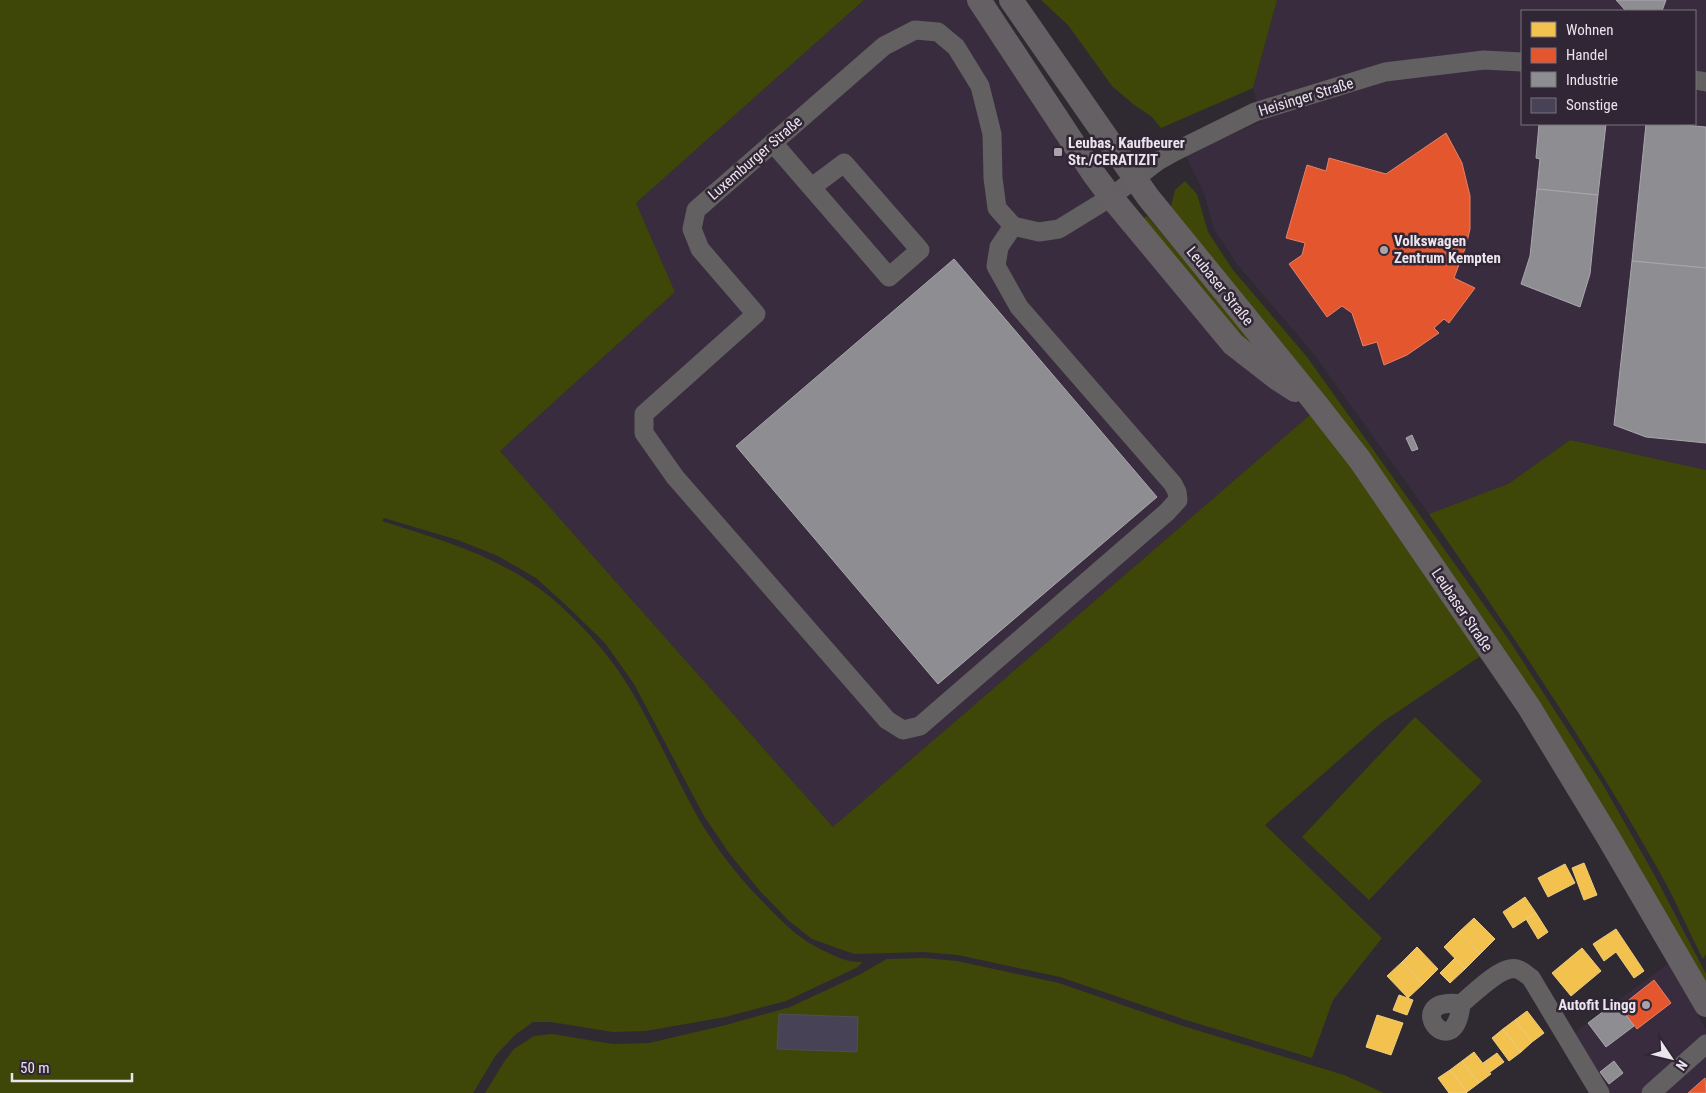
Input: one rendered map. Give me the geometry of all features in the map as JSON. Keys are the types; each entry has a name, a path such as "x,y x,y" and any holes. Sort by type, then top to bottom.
{"main road":[{"path":"979,0 1093,173 1233,344 1278,379 1317,405"},
{"name":"Leubaser Straße","path":"1011,0 1136,179 1182,240 1360,460 1529,707 1608,837 1706,1005"}],"street":[{"name":"Luxemburger Straße","path":"915,30 938,32 956,47 980,86 992,134 993,178 997,208 1013,226 999,247 996,266 1019,307 1173,484 1177,492 1178,500 1167,512 920,726 903,730 887,720 675,476 644,433 644,414 756,314 700,249 692,229 696,210 773,143 884,46 915,30"},
{"name":"Heisinger Straße","path":"1013,226 1039,232 1059,229 1111,197 1174,152 1255,112 1385,72 1484,60 1521,62"},
{"path":"773,143 889,277 920,250 844,163 812,188"},
{"path":"1461,1004 1496,975 1509,968 1520,970 1531,978 1600,1093"},
{"path":"1651,1093 1706,1044"}],"shaded area":[{"path":"864,0 971,0 1103,196 1276,384 1311,414 833,827 500,451 675,292 636,203"},
{"path":"1277,0 1706,0 1706,470 1570,440 1508,484 1429,514 1313,353 1237,264 1214,229 1204,193 1185,155 1204,145 1261,122 1253,88"},
{"path":"1668,964 1706,1029 1706,1093 1607,1093 1571,1035"}],"green space":[{"path":"0,0 864,0 636,203 675,292 500,451 833,827 1311,414 1352,467 1482,655 1381,723 1265,825 1382,938 1333,1000 1312,1058 1186,1020 1060,977 958,955 924,952 854,954 812,939 788,920 760,891 729,853 704,816 634,684 605,643 536,578 498,556 458,540 384,518 382,521 457,546 503,566 546,594 567,612 600,647 622,677 648,720 700,821 738,875 778,918 807,942 843,959 852,962 863,962 856,968 786,1001 725,1017 646,1031 613,1032 551,1022 533,1022 515,1035 496,1055 473,1093 0,1093"},
{"path":"1041,0 1277,0 1253,88 1161,128 1152,117 1112,86 1068,25"},
{"path":"1185,181 1197,194 1208,232 1233,270 1307,357 1507,637 1602,783 1655,876 1706,974 1706,987 1615,831 1170,210 1175,190"},
{"path":"1147,216 1273,365 1269,368 1138,222"},
{"path":"1570,440 1706,470 1706,954 1703,959 1665,882 1605,779 1518,645 1429,514 1508,484"},
{"path":"1415,717 1482,781 1369,900 1302,837"},
{"path":"924,958 957,961 1059,983 1183,1026 1344,1075 1384,1093 485,1093 514,1049 534,1036 552,1034 613,1044 649,1043 726,1025 790,1007 859,975 887,959"}],"building: Wohnen":[{"path":"1584,863 1597,895 1584,900 1572,868"},
{"path":"1565,864 1575,883 1548,897 1538,878"},
{"path":"1525,897 1536,913 1513,928 1503,912"},
{"path":"1536,913 1548,932 1538,939 1526,919"},
{"path":"1474,918 1495,939 1480,954 1459,932"},
{"path":"1616,929 1644,971 1634,978 1616,952 1604,961 1593,944"},
{"path":"1459,932 1480,954 1465,969 1444,947"},
{"path":"1417,947 1438,969 1423,984 1402,962"},
{"path":"1582,948 1601,971 1571,996 1552,973"},
{"path":"1455,958 1465,969 1450,983 1440,973"},
{"path":"1402,962 1423,984 1408,998 1387,976"},
{"path":"1399,995 1413,1000 1407,1015 1393,1010"},
{"path":"1527,1011 1544,1033 1532,1042 1515,1020"},
{"path":"1377,1015 1403,1023 1391,1055 1366,1047"},
{"path":"1515,1020 1532,1042 1521,1052 1503,1029"},
{"path":"1503,1029 1521,1052 1509,1061 1492,1038"},
{"path":"1474,1052 1491,1074 1479,1083 1462,1061"},
{"path":"1497,1053 1504,1062 1490,1072 1483,1063"},
{"path":"1462,1061 1479,1083 1467,1092 1450,1070"},
{"path":"1450,1070 1466,1093 1449,1093 1438,1078"}],"building: Handel":[{"name":"Volkswagen Zentrum Kempten","path":"1446,133 1462,163 1470,196 1470,229 1454,278 1475,288 1449,323 1444,319 1434,328 1439,333 1407,355 1384,365 1377,342 1363,346 1352,313 1342,306 1327,317 1289,264 1302,255 1305,243 1286,238 1307,165 1326,171 1329,158 1386,174"},
{"name":"Autofit Lingg","path":"1654,980 1671,1003 1637,1029 1620,1007"},
{"path":"1705,1078 1706,1093 1688,1093"}],"building: Industrie":[{"path":"1616,0 1666,0 1662,10 1625,10"},
{"path":"1539,125 1606,125 1598,195 1537,189 1540,159 1536,158"},
{"path":"1646,125 1706,127 1706,268 1632,261"},
{"path":"1537,189 1598,195 1590,274 1580,307 1521,284 1530,256"},
{"path":"954,259 1157,497 938,684 736,446"},
{"path":"1632,261 1706,268 1706,443 1646,437 1614,425"},
{"path":"1412,435 1418,449 1412,451 1406,438"},
{"path":"1616,1002 1634,1026 1606,1047 1588,1023"},
{"path":"1614,1061 1623,1073 1609,1084 1600,1072"}],"building: Sonstige":[{"path":"779,1014 858,1017 857,1052 777,1049"}],"place":[{"name":"Leubas, Kaufbeurer Str./CERATIZIT","path":"1058,152"},
{"name":"Volkswagen Zentrum Kempten","path":"1384,250"},
{"name":"Autofit Lingg","path":"1646,1005"}]}
